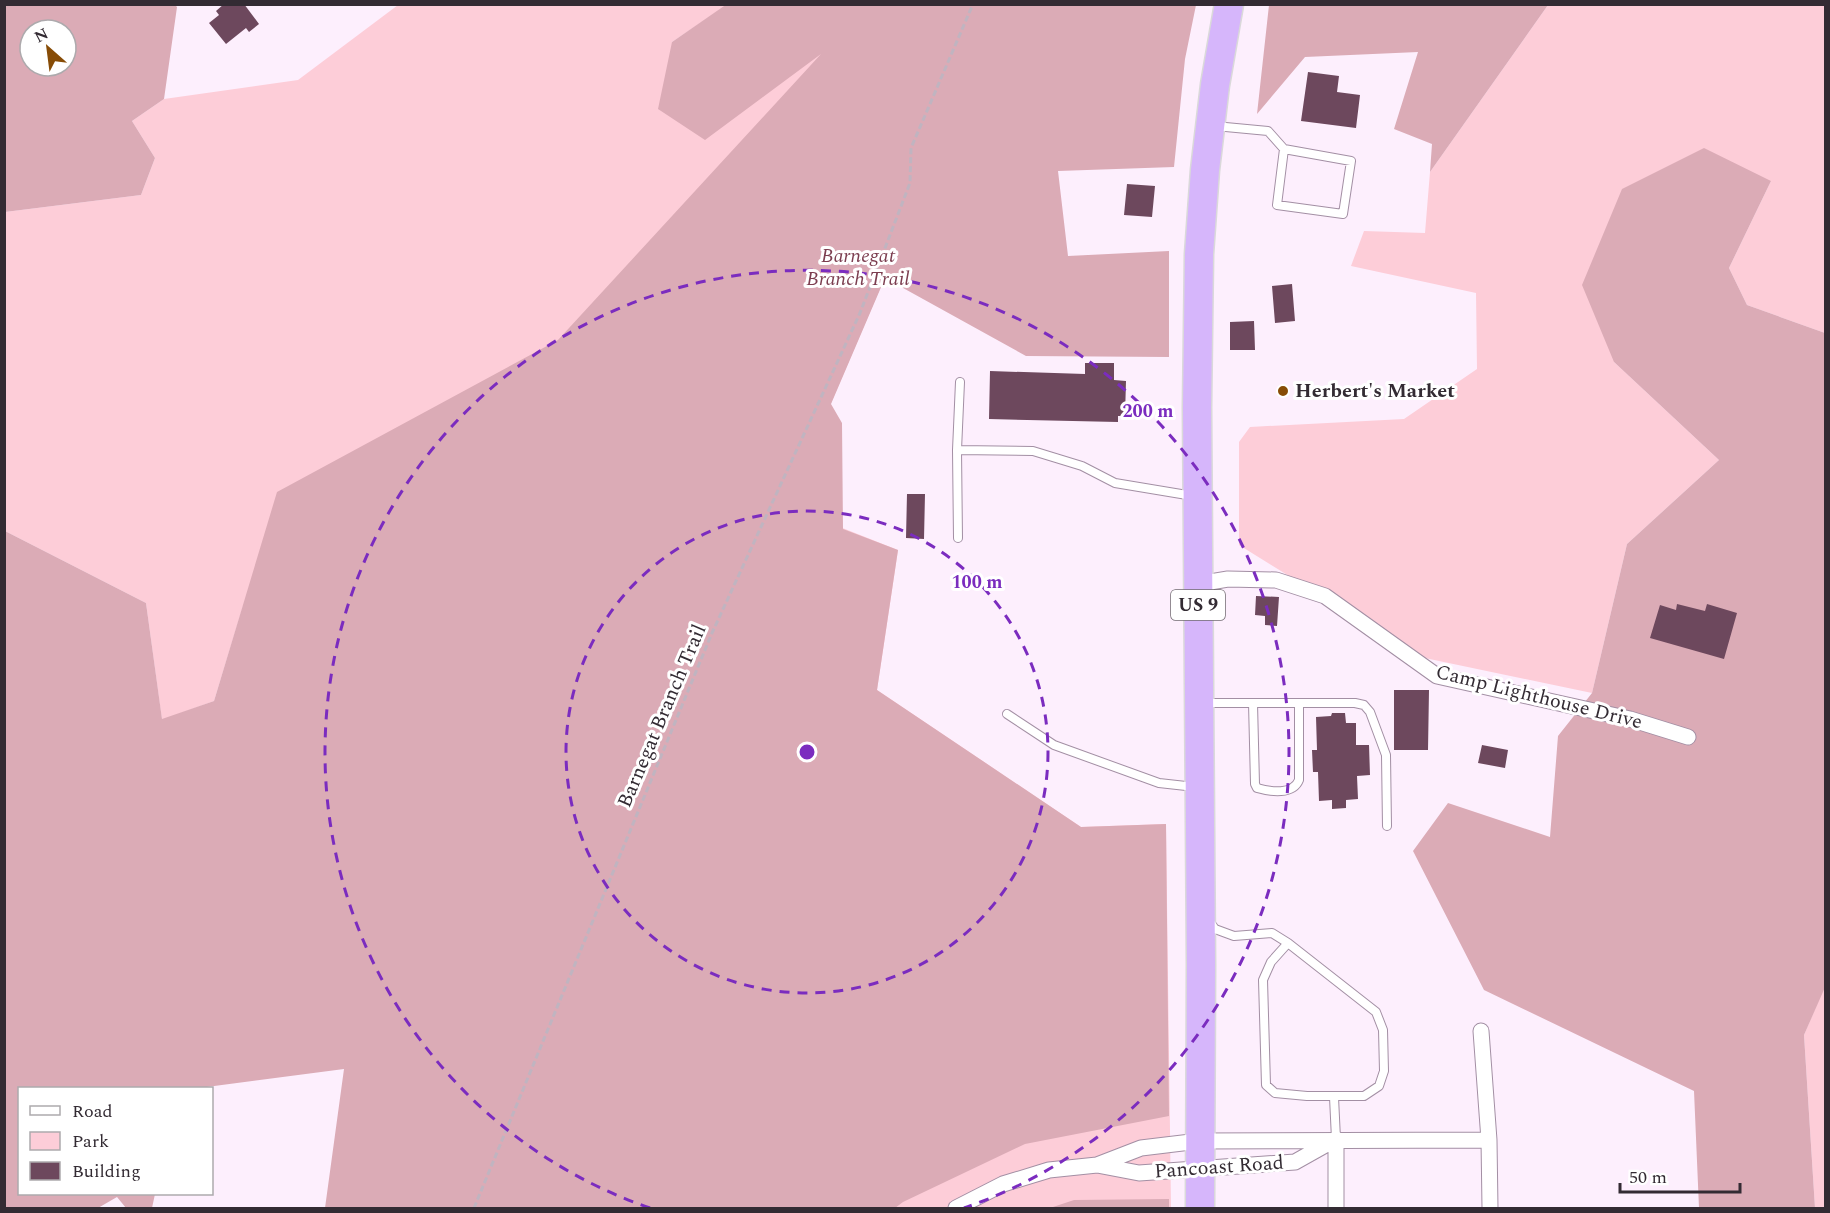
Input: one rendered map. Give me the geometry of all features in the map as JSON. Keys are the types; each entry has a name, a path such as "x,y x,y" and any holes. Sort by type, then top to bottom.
{"highway":[{"name":"US 9","path":"1200,1209 1197,497 1199,254 1210,126 1229,4"}],"street":[{"name":"Camp Lighthouse Drive","path":"1198,584 1228,579 1276,580 1325,596 1437,676 1630,719 1688,737"},
{"path":"1481,1031 1489,1140 1490,1209"},
{"name":"Pancoast Road","path":"956,1209 1004,1184 1049,1170 1097,1165 1141,1148 1295,1162 1336,1140"},
{"name":"Pancoast Road","path":"1097,1165 1138,1173 1200,1154 1336,1140 1489,1140"},
{"path":"1336,1140 1336,1209"}],"lane":[{"path":"1210,126 1268,131 1284,148 1351,161 1343,214 1277,204 1284,148"},
{"path":"958,538 957,450 960,382"},
{"path":"957,450 1033,451 1082,466 1115,483 1197,497"},
{"path":"1199,703 1355,703 1364,705 1370,712 1386,755 1387,826"},
{"path":"1253,703 1255,784 1257,788 1265,790 1286,791 1296,787 1299,780 1299,703"},
{"path":"1007,714 1054,745 1159,783 1200,788"},
{"path":"1200,912 1215,929 1223,933 1234,936 1272,933 1288,943 1376,1012 1383,1030 1384,1071 1379,1086 1364,1096 1307,1096 1275,1093 1266,1085 1263,980 1272,962 1288,943"},
{"path":"1334,1096 1336,1140"}],"path":[{"name":"Barnegat Branch Trail","path":"474,1209 712,633 860,313 910,183 911,148 973,4"}],"green space":[{"path":"727,4 1196,5 1185,59 1174,167 1058,171 1068,256 1169,251 1169,357 1026,356 885,278 831,404 842,423 843,529 898,550 877,690 1081,827 1166,824 1169,1116 1025,1144 903,1202 895,1208 325,1208 344,1069 207,1087 18,1087 18,1195 155,1195 152,1208 126,1208 117,1197 98,1208 5,1208 5,531 146,603 162,719 214,701 277,492 558,340 821,54 705,140 658,109 672,42"},
{"path":"1269,4 1548,5 1430,172 1432,144 1394,129 1418,52 1305,57 1257,114"},
{"path":"5,5 175,5 177,7 164,99 132,121 155,158 141,195 5,212"},
{"path":"398,5 727,5 672,42 824,51 885,277 787,506 898,550 877,690 1081,827 1166,824 1171,1208 398,1208 521,1001 334,690 243,606 214,701 162,720 146,603 5,531 5,212 141,195 155,158 132,121 164,99 298,80"},
{"path":"1548,5 1825,5 1825,333 1747,305 1729,268 1771,181 1614,362 1719,460 1627,544 1592,693 1420,657 1239,545 1239,442 1250,427 1404,419 1477,369 1476,293 1351,266 1364,231 1425,233 1430,172"},
{"path":"1704,148 1771,181 1729,268 1747,305 1825,333 1826,985 1804,1035 1815,1208 1699,1208 1694,1091 1484,990 1413,851 1448,803 1550,837 1558,736 1592,693 1627,544 1719,460 1614,362 1582,285 1622,189"},
{"path":"1825,985 1825,1208 1815,1208 1804,1035"},
{"path":"1169,1199 1169,1208 1050,1208 1074,1200"}],"building":[{"path":"224,4 244,4 259,24 249,32 246,28 226,44 209,23 219,15 216,11"},
{"path":"1308,72 1339,76 1337,92 1360,95 1356,128 1301,121"},
{"path":"1127,184 1155,186 1152,217 1124,215"},
{"path":"1292,284 1295,321 1275,323 1272,286"},
{"path":"1254,321 1255,350 1230,350 1230,322"},
{"path":"1085,363 1114,363 1114,380 1126,381 1125,416 1118,416 1118,422 989,419 990,371 1085,374"},
{"path":"907,494 925,494 924,539 906,538"},
{"path":"1256,596 1279,597 1277,626 1265,625 1265,616 1255,615"},
{"path":"1677,604 1705,611 1707,604 1737,613 1724,659 1650,638 1660,605 1676,610"},
{"path":"1394,690 1429,690 1428,750 1394,750"},
{"path":"1332,713 1345,713 1346,723 1356,723 1356,745 1369,745 1370,775 1357,776 1358,799 1346,800 1346,808 1332,809 1332,800 1319,801 1318,772 1313,772 1312,750 1317,750 1316,717 1331,716"},
{"path":"1482,745 1508,750 1505,768 1478,763"}],"place":[{"name":"Herbert's Market","path":"1283,391"}]}
